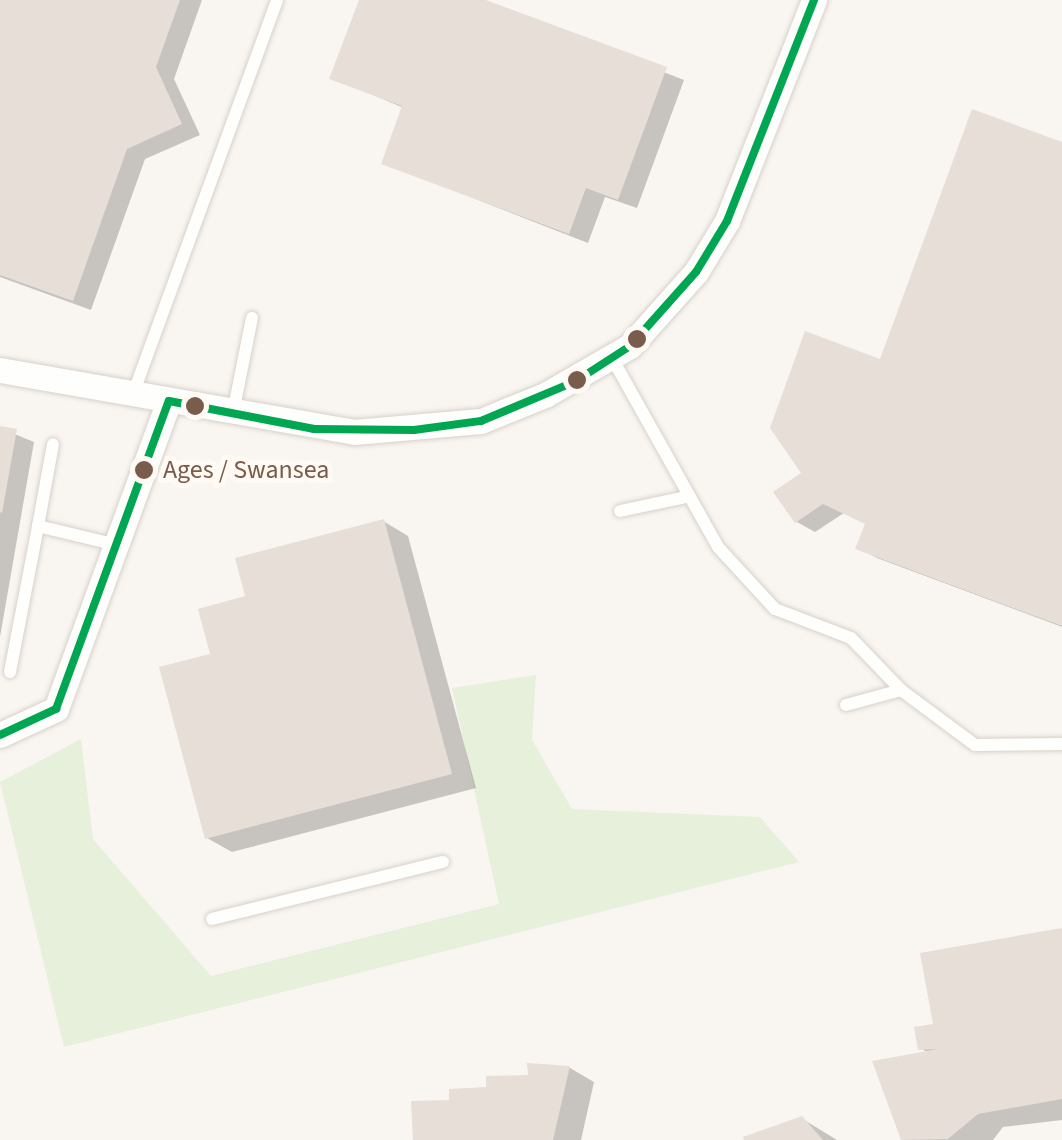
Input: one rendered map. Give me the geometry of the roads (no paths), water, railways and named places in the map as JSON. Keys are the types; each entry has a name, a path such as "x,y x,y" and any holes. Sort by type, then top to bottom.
{"street":[{"path":"0,370 354,432 481,421 612,358 664,312 727,221 814,0"},
{"path":"0,735 56,709 169,401"}],"lane":[{"path":"133,394 277,0"},
{"path":"233,413 252,318"},
{"path":"612,358 653,418 686,497 775,609 851,638 901,690 976,744 1062,744"},
{"path":"10,672 53,444"},
{"path":"620,511 686,497"},
{"path":"38,526 118,545"},
{"path":"846,706 901,690"},
{"path":"212,919 443,862"}],"place":[{"name":"Ages / Swansea","path":"144,470"}]}
